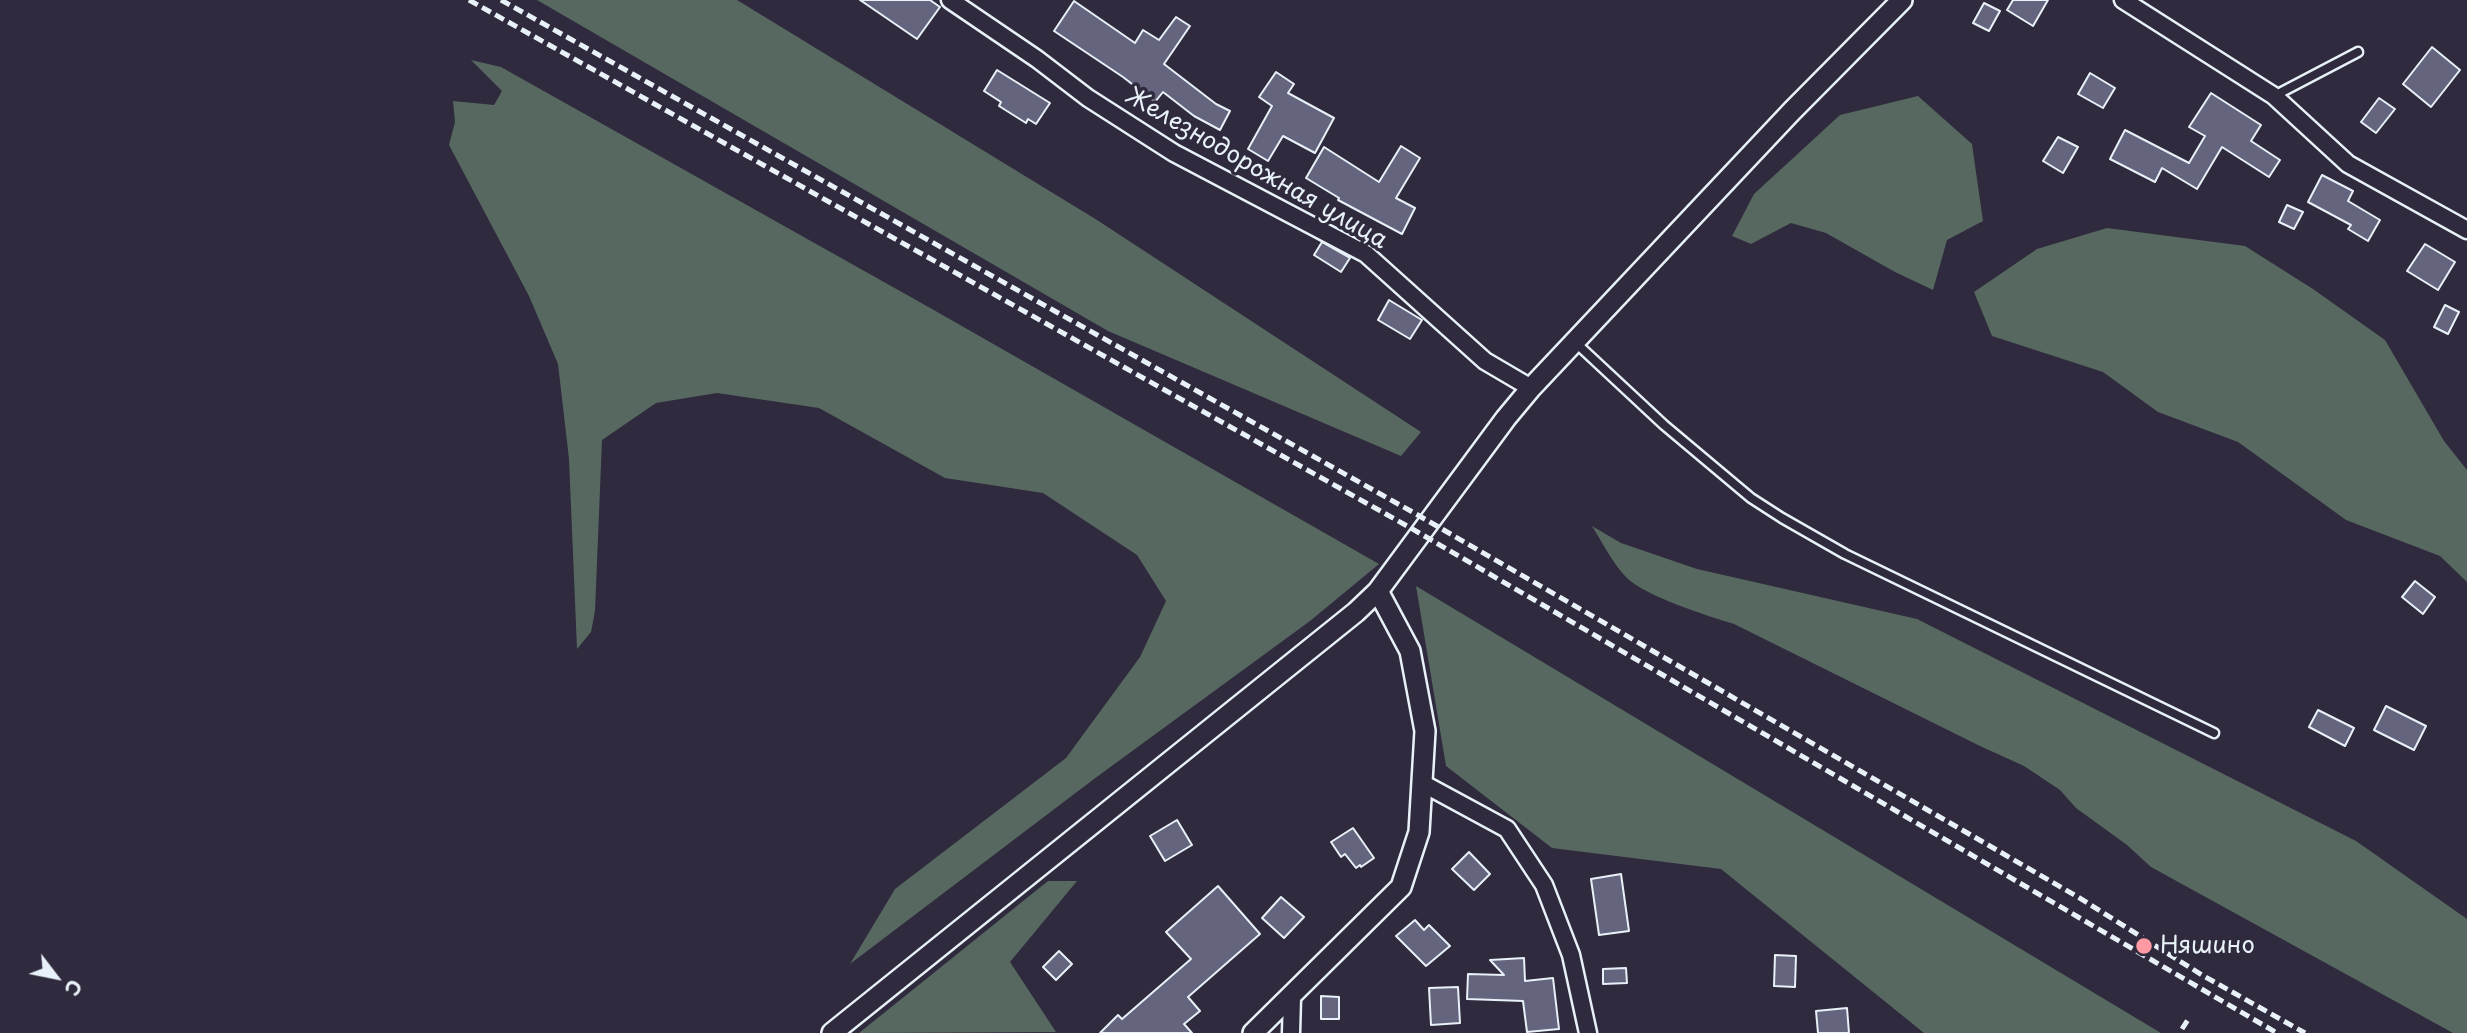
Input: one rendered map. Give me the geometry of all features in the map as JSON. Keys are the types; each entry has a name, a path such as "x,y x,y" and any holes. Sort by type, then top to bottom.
{"street":[{"name":"Железнодорожная улица","path":"950,0 1037,59 1087,98 1174,153 1366,254 1485,361 1531,388"},
{"path":"832,1033 1356,612 1378,591 1474,460 1531,388 1782,121 1902,0"},
{"path":"2123,0 2274,96 2348,164 2467,230"},
{"path":"1253,1033 1401,887 1419,832 1425,731 1410,651 1378,591"},
{"path":"1422,783 1507,829 1544,885 1571,955 1588,1033"},
{"path":"1291,1033 1292,997"}],"lane":[{"path":"2274,96 2358,52"},
{"path":"1574,341 1664,425 1751,498 1782,518 1845,554 2214,733"}],"green space":[{"path":"537,0 737,0 1097,220 1421,432 1401,456 1108,331"},
{"path":"471,60 501,67 1379,564 1310,621 1094,779 850,964 895,889 1066,758 1140,657 1166,601 1137,555 1043,493 945,478 819,408 717,393 656,403 602,440 595,611 591,632 577,649 569,459 558,364 529,296 449,145 455,122 453,101 494,105 502,91"},
{"path":"1918,96 1972,144 1983,221 1947,240 1933,290 1826,233 1791,223 1751,244 1732,236 1754,194 1840,115"},
{"path":"2107,228 2245,246 2313,289 2385,340 2444,441 2467,470 2467,582 2440,556 2346,520 2238,442 2158,412 2103,372 1992,336 1974,292 2037,249"},
{"path":"1592,526 1621,543 1697,569 1917,619 2356,841 2467,919 2467,1033 2453,1033 2151,867 2127,845 2076,808 2060,790 2024,766 1734,624 1646,591 1620,570"},
{"path":"1416,586 2161,1033 1924,1033 1721,869 1552,848 1446,766"},
{"path":"1048,881 1077,881 1010,962 1056,1032 859,1033"}],"building":[{"path":"860,0 930,0 940,7 917,39"},
{"path":"2013,0 2048,0 2033,26 2007,10"},
{"path":"1074,1 1135,43 1143,30 1159,40 1176,17 1190,26 1164,64 1216,104 1230,111 1220,130 1194,116 1163,92 1155,102 1054,31"},
{"path":"1984,3 2000,11 1989,31 1973,23"},
{"path":"2432,47 2460,70 2431,107 2403,84"},
{"path":"997,70 1050,103 1036,124 1028,119 1026,123 999,106 1001,102 984,91"},
{"path":"1276,72 1294,84 1288,93 1334,118 1315,153 1283,136 1268,161 1248,149 1272,106 1259,97"},
{"path":"2090,73 2115,88 2103,108 2078,94"},
{"path":"2211,93 2261,125 2251,141 2280,160 2269,177 2222,147 2197,189 2162,168 2155,182 2110,159 2125,130 2189,163 2205,136 2189,127"},
{"path":"2379,98 2395,109 2376,133 2361,122"},
{"path":"2058,137 2078,147 2063,173 2043,161"},
{"path":"1401,146 1420,158 1396,198 1415,208 1402,234 1338,200 1339,198 1306,178 1324,147 1379,182"},
{"path":"2322,175 2353,191 2348,201 2380,220 2368,241 2348,229 2351,225 2308,202"},
{"path":"2287,205 2303,212 2294,229 2279,222"},
{"path":"1322,242 1350,258 1341,272 1314,255"},
{"path":"2425,244 2455,262 2438,290 2407,271"},
{"path":"1389,300 1422,320 1410,339 1378,320"},
{"path":"2445,305 2459,312 2448,334 2434,327"},
{"path":"2415,581 2435,597 2423,614 2402,597"},
{"path":"2386,706 2426,726 2414,750 2374,730"},
{"path":"2318,710 2354,728 2345,746 2309,727"},
{"path":"1177,820 1192,845 1165,861 1150,836"},
{"path":"1353,828 1374,858 1356,868 1345,854 1341,857 1331,842"},
{"path":"1469,852 1490,874 1474,890 1452,869"},
{"path":"1621,874 1629,931 1599,935 1591,879"},
{"path":"1218,886 1260,934 1188,997 1200,1011 1184,1024 1192,1033 1100,1033 1118,1015 1122,1019 1191,959 1166,932"},
{"path":"1281,897 1304,917 1284,938 1262,918"},
{"path":"1415,920 1424,930 1429,925 1450,946 1426,966 1396,936"},
{"path":"1059,951 1072,964 1056,980 1043,967"},
{"path":"1775,955 1796,956 1795,987 1774,986"},
{"path":"1524,958 1525,981 1553,978 1559,1029 1527,1032 1523,1001 1467,999 1468,974 1504,975 1490,960"},
{"path":"1626,968 1627,983 1603,984 1603,969"},
{"path":"1458,987 1460,1023 1431,1025 1429,988"},
{"path":"1321,996 1339,997 1339,1019 1321,1019"},
{"path":"1847,1008 1849,1033 1818,1033 1816,1011"}],"railway":[{"path":"469,0 1409,527 2277,1033"},
{"path":"501,0 1416,514 2078,897 2202,975 2305,1033"},
{"path":"2182,1029 2189,1018"}],"place":[{"name":"Няшино","path":"2144,946"}]}
